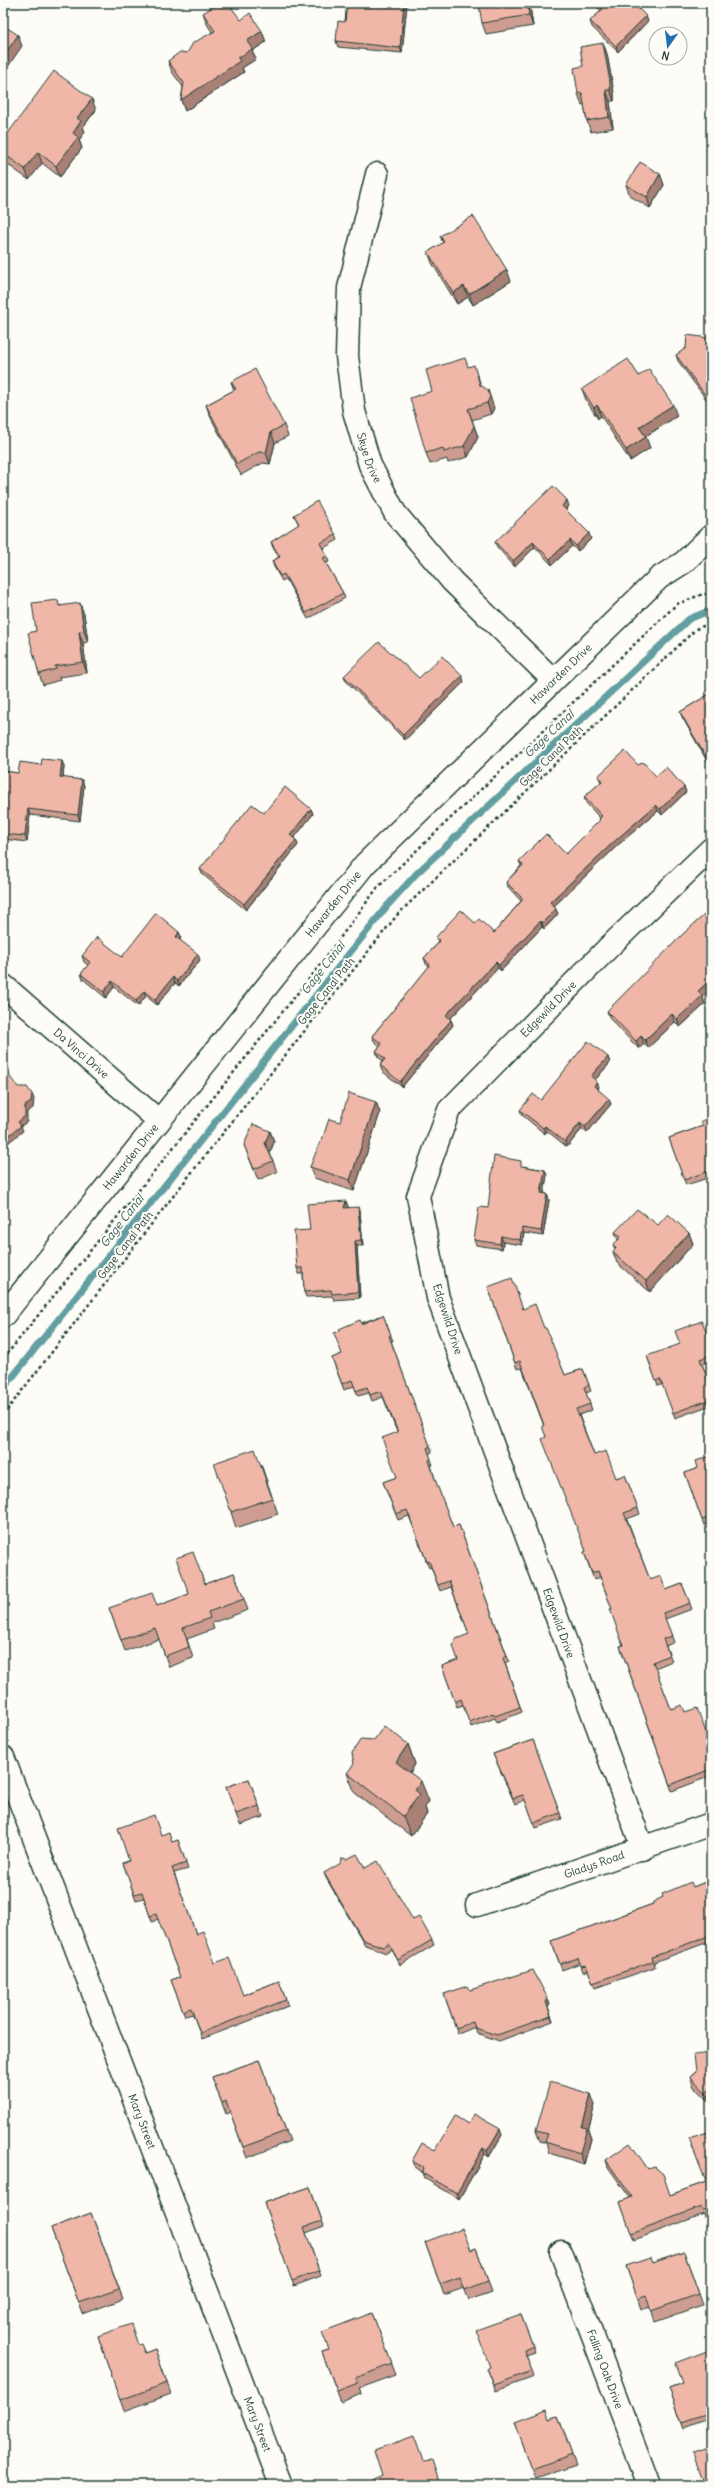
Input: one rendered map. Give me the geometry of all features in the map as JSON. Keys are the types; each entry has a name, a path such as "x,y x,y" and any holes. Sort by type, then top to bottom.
{"street":[{"name":"Skye Drive","path":"377,174 349,288 347,356 354,411 370,464 395,513 452,581 553,680"},
{"name":"Hawarden Drive","path":"3,1316 366,864 553,680 660,578 684,562 711,536"},
{"name":"Edgewild Drive","path":"642,1849 438,1298 418,1196 449,1110 609,947 711,849"},
{"name":"Da Vinci Drive","path":"3,985 159,1121"},
{"name":"Mary Street","path":"3,1757 281,2485"},
{"name":"Gladys Road","path":"477,1905 711,1824"},
{"name":"Falling Oak Drive","path":"561,2252 649,2485"}],"path":[{"name":"Gage Canal Path","path":"3,1359 313,974 378,887 677,604 703,594 711,594"},
{"name":"Gage Canal Path","path":"3,1414 192,1172 398,914 696,629 711,623"}],"building":[{"path":"219,3 228,3 241,20 250,13 262,31 247,41 252,49 238,58 240,61 181,100 184,83 168,61 180,52 187,53 193,43 215,31 203,13"},
{"path":"347,3 404,3 400,48 336,41 338,21 345,22"},
{"path":"488,3 527,3 529,15 482,23 479,5"},
{"path":"597,3 637,3 635,5 646,16 616,46 590,21 603,9"},
{"path":"3,25 18,35 3,57"},
{"path":"603,43 610,82 610,90 606,90 609,117 587,121 582,93 578,94 574,68 583,66 580,47"},
{"path":"54,71 92,99 77,118 81,121 73,133 78,137 56,166 38,152 25,169 3,153 3,140"},
{"path":"640,162 660,174 647,197 626,185"},
{"path":"473,216 507,270 469,294 464,286 453,293 428,252 444,242 440,236"},
{"path":"687,335 711,337 711,403 676,355 686,348"},
{"path":"465,358 468,367 474,365 480,385 488,390 490,397 487,403 468,409 474,426 464,446 444,452 443,448 426,453 410,398 432,391 426,370"},
{"path":"628,359 639,376 649,369 673,405 639,427 646,437 626,450 597,405 594,408 582,389"},
{"path":"255,369 284,425 271,432 266,453 259,452 237,464 206,405 236,389 231,382"},
{"path":"553,486 567,500 562,506 589,533 576,546 570,540 550,559 533,542 513,561 495,542"},
{"path":"317,501 336,535 320,543 327,556 323,558 343,593 306,613 284,574 280,576 272,561 280,557 271,542 299,524 294,515"},
{"path":"58,600 59,606 80,603 84,631 79,632 83,662 55,666 56,669 39,674 28,633 36,631 32,603"},
{"path":"379,642 419,678 442,656 462,676 403,735 344,676"},
{"path":"711,693 711,766 680,712"},
{"path":"625,751 638,765 643,762 656,776 666,767 684,787 660,809 656,805 617,839 550,902 556,909 542,923 540,921 499,965 496,962 446,1015 451,1020 400,1082 380,1065 385,1059 376,1051 382,1044 372,1036 430,965 424,958 440,941 436,937 461,910 475,923 479,919 494,933 523,899 506,882 523,865 519,861 546,834 566,854 600,820 599,819 602,816 584,797 602,781 598,776"},
{"path":"42,759 62,761 60,777 82,780 78,815 28,809 25,836 3,834 3,771 18,773 20,762 41,765"},
{"path":"285,787 311,809 290,835 296,840 244,904 200,869 252,804 264,813"},
{"path":"711,909 711,979 698,991 702,996 677,1019 672,1014 645,1040 641,1036 636,1041 607,1011 684,933"},
{"path":"156,913 179,932 176,937 198,954 177,981 173,977 155,1000 144,991 136,1001 112,981 104,992 81,974 90,962 82,956 97,937 122,957"},
{"path":"588,1041 608,1057 591,1076 597,1082 594,1086 609,1099 585,1127 580,1123 565,1142 545,1126 543,1128 520,1110 533,1094 541,1100"},
{"path":"3,1064 9,1069 10,1077 18,1087 27,1087 32,1094 31,1102 25,1106 25,1116 18,1122 21,1126 3,1140"},
{"path":"349,1093 376,1102 350,1180 310,1167 322,1140 329,1119 340,1122"},
{"path":"711,1117 711,1170 684,1180 669,1138 703,1126 701,1121"},
{"path":"253,1124 270,1131 265,1143 273,1161 254,1169 244,1145"},
{"path":"494,1156 521,1161 521,1166 545,1170 541,1193 547,1194 541,1231 522,1228 520,1240 501,1236 500,1244 474,1240 479,1207 488,1208"},
{"path":"346,1201 344,1208 358,1207 361,1240 355,1241 358,1292 332,1294 331,1290 304,1292 303,1268 297,1268 294,1231 310,1230 307,1204"},
{"path":"637,1209 658,1225 668,1214 689,1233 646,1281 613,1252 616,1248 613,1245 621,1237 615,1232"},
{"path":"512,1278 523,1309 535,1304 565,1375 583,1369 589,1385 584,1387 590,1404 576,1409 594,1455 606,1451 616,1478 625,1475 638,1508 624,1513 650,1580 661,1576 666,1590 682,1584 690,1603 663,1613 672,1636 663,1639 669,1655 653,1662 671,1709 682,1705 685,1712 697,1708 711,1746 711,1769 670,1785 620,1646 623,1645 610,1609 612,1609 598,1571 592,1573 584,1552 586,1551 542,1439 546,1437 542,1426 544,1425 520,1361 515,1363 488,1287"},
{"path":"383,1315 391,1335 389,1336 430,1446 427,1448 431,1459 429,1460 436,1482 453,1527 459,1525 507,1656 503,1658 520,1707 495,1716 493,1713 469,1722 461,1699 455,1702 442,1666 458,1660 453,1646 456,1639 469,1634 449,1581 438,1585 429,1561 427,1562 407,1510 396,1514 383,1482 397,1477 382,1438 398,1432 381,1391 370,1395 367,1387 356,1391 352,1380 342,1384 332,1358 342,1354 334,1333 340,1331 339,1329 360,1320 361,1324"},
{"path":"702,1321 711,1345 711,1355 700,1359 711,1387 711,1399 673,1413 660,1379 656,1381 647,1356 680,1344 675,1331"},
{"path":"255,1449 272,1498 231,1512 214,1463"},
{"path":"711,1456 711,1517 702,1520 685,1473 698,1468 696,1461"},
{"path":"193,1552 205,1584 234,1573 244,1599 208,1612 210,1618 183,1628 189,1647 165,1656 155,1628 121,1640 109,1608 152,1593 157,1606 189,1594 176,1558"},
{"path":"384,1726 408,1744 396,1762 421,1781 415,1790 420,1794 403,1816 347,1773 354,1764 352,1753 361,1739 374,1740"},
{"path":"533,1740 560,1813 534,1823 523,1795 513,1798 493,1754"},
{"path":"249,1779 259,1806 236,1814 226,1787"},
{"path":"154,1815 161,1835 169,1832 172,1842 178,1840 186,1863 172,1868 196,1934 203,1931 215,1963 229,1958 243,1995 279,1981 286,2000 200,2033 191,2008 183,2011 171,1980 180,1977 156,1914 150,1916 142,1892 134,1894 123,1863 129,1861 118,1828"},
{"path":"357,1854 365,1868 378,1861 413,1920 419,1917 432,1940 398,1960 389,1944 384,1947 363,1940 324,1873 341,1863 342,1858 347,1859"},
{"path":"711,1880 711,1935 652,1957 653,1961 593,1983 586,1965 581,1966 578,1958 560,1964 551,1941 653,1904 653,1902 663,1897 662,1894 691,1882 693,1887"},
{"path":"533,1970 548,1999 546,2002 551,2016 497,2035 475,2028 473,2022 456,2028 444,1994 468,1986 470,1990"},
{"path":"711,2053 711,2088 706,2093 690,2076 696,2071 694,2055"},
{"path":"259,2060 286,2131 243,2147 226,2101 222,2103 212,2077"},
{"path":"550,2082 591,2094 582,2127 587,2128 580,2153 545,2142 548,2134 536,2131"},
{"path":"474,2114 500,2129 487,2151 483,2148 457,2193 422,2173 424,2168 412,2161 422,2143 435,2150 455,2116 468,2124"},
{"path":"711,2131 711,2208 703,2211 701,2207 631,2233 620,2202 632,2197 606,2160 630,2143 648,2169 655,2167 663,2174 670,2195 706,2182 689,2138"},
{"path":"310,2187 322,2221 304,2227 319,2271 292,2281 264,2203"},
{"path":"91,2213 119,2289 79,2303 51,2228"},
{"path":"462,2228 471,2250 476,2248 488,2281 465,2290 460,2277 440,2284 425,2242"},
{"path":"684,2252 699,2294 651,2311 646,2296 638,2299 626,2266 650,2258 652,2263"},
{"path":"372,2313 392,2364 356,2378 358,2383 337,2391 322,2352 329,2350 322,2332"},
{"path":"521,2314 533,2346 524,2350 532,2371 494,2385 487,2368 490,2367 476,2330"},
{"path":"131,2324 138,2345 141,2344 145,2353 155,2349 167,2383 120,2400 98,2336"},
{"path":"707,2351 711,2362 711,2412 682,2422 669,2388 682,2383 675,2363"},
{"path":"547,2410 550,2419 558,2416 572,2454 532,2469 515,2422"},
{"path":"414,2436 423,2461 432,2460 440,2485 374,2485 372,2479 382,2475 374,2450"},
{"path":"711,2447 711,2484 705,2485 693,2453"}],"waterway":[{"name":"Gage Canal","path":"3,1389 387,906 417,873 689,619 711,610"}]}
